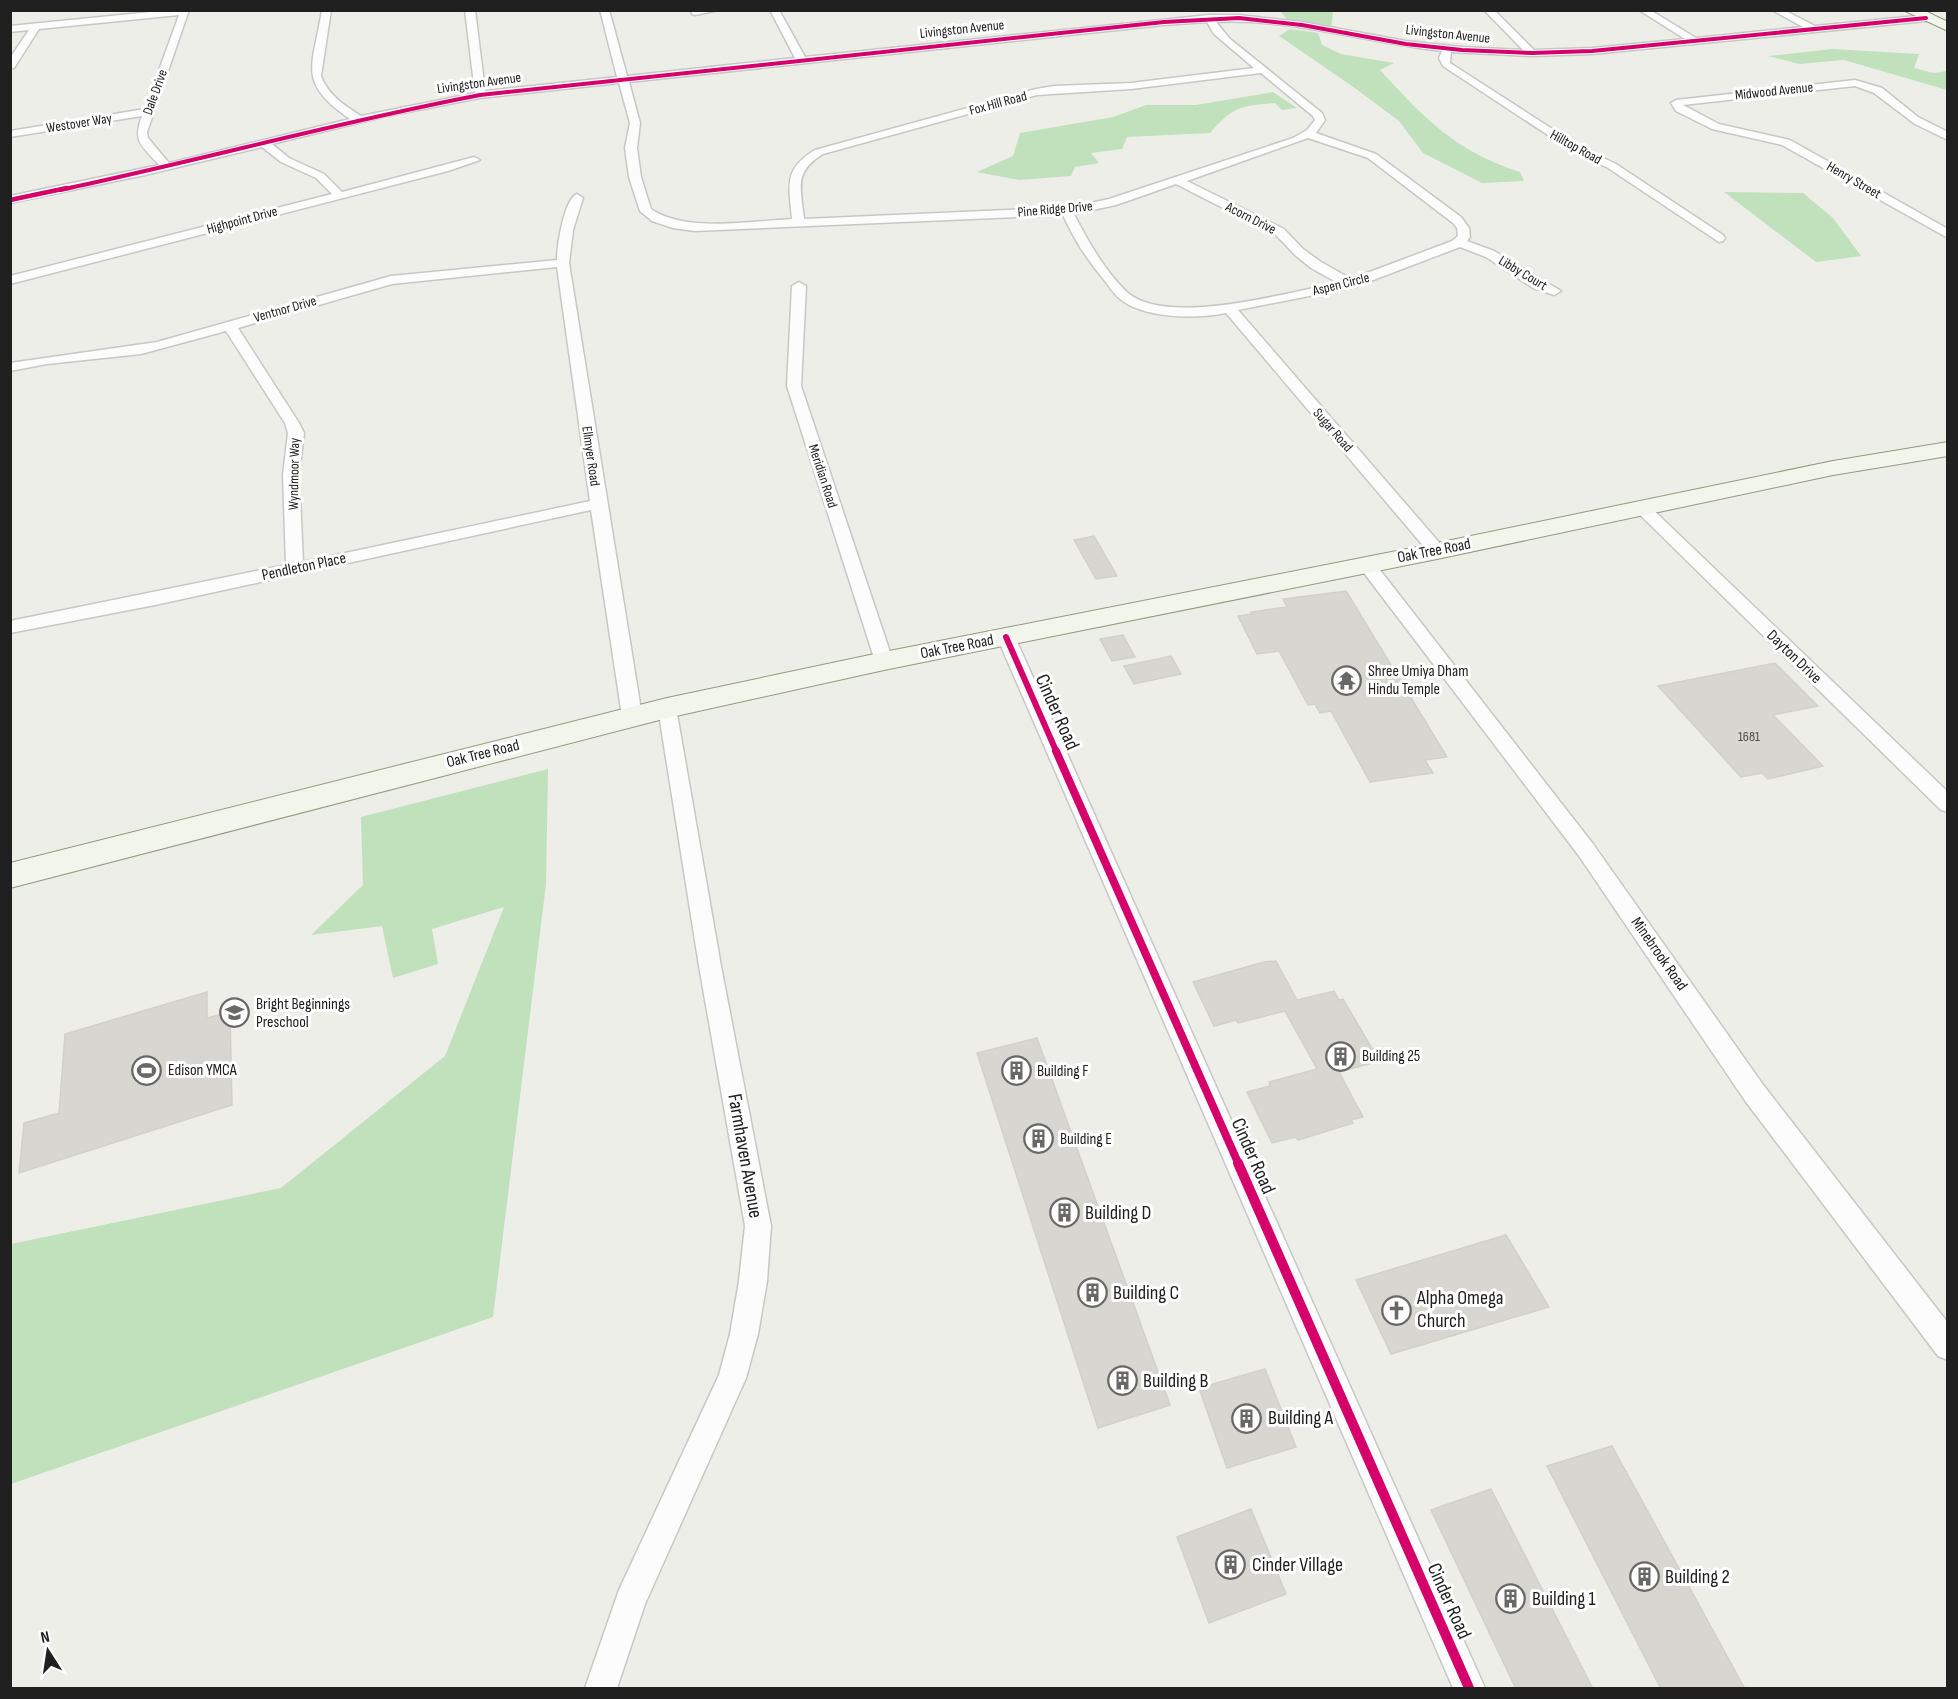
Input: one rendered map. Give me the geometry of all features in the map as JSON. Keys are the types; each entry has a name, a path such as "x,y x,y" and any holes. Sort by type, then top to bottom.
{"main road":[{"path":"1910,10 1947,27"},
{"name":"Oak Tree Road","path":"10,876 667,708 884,661 1437,551 1858,463 1947,449"}],"street":[{"path":"327,10 316,76 318,84 328,98 359,120"},
{"path":"470,10 480,95"},
{"path":"604,10 624,79"},
{"path":"695,12 715,10"},
{"path":"774,10 801,60"},
{"path":"1488,10 1532,53"},
{"path":"1643,10 1695,41"},
{"path":"1776,10 1813,29"},
{"path":"10,29 184,11"},
{"name":"Dale Drive","path":"167,167 143,139 142,132 184,11"},
{"path":"1209,18 1217,32 1318,115 1320,120 1307,134 1372,156 1457,220 1463,228 1464,237 1458,242"},
{"name":"Livingston Avenue","path":"10,200 167,167 359,120 480,95 1209,18 1239,18 1302,25 1447,49 1532,53 1593,51 1926,18"},
{"path":"10,66 36,27"},
{"name":"Hilltop Road","path":"1447,49 1444,58 1446,64 1573,147 1612,166 1719,238"},
{"name":"Fox Hill Road","path":"798,223 795,176 799,165 819,152 1045,90 1131,86 1264,70"},
{"name":"Pine Ridge Drive","path":"624,79 635,123 631,148 635,177 646,211 656,218 673,224 695,227 1067,211 1112,202 1297,140 1307,134"},
{"name":"Midwood Avenue","path":"1757,135 1701,122 1680,109 1676,103 1855,83 1866,84 1878,89 1918,122 1947,136"},
{"name":"Westover Way","path":"10,134 148,112"},
{"name":"Henry Street","path":"1757,135 1786,142 1947,234"},
{"path":"264,143 285,160 320,176 339,195"},
{"name":"Highpoint Drive","path":"10,280 474,160"},
{"name":"Acorn Drive","path":"1176,180 1281,232 1299,252 1316,265 1350,284"},
{"name":"Ellmyer Road","path":"577,198 569,219 563,247 563,263 632,716"},
{"name":"Aspen Circle","path":"1067,211 1083,246 1124,296 1139,304 1163,311 1190,312 1229,308 1350,284 1458,242"},
{"name":"Libby Court","path":"1458,242 1506,262 1532,281 1554,291"},
{"name":"Ventnor Drive","path":"10,367 47,360 131,352 391,280 563,263"},
{"name":"Meridian Road","path":"799,286 794,386 884,661"},
{"name":"Sugar Road","path":"1229,308 1437,551"},
{"name":"Wyndmoor Way","path":"229,326 292,423 296,433 291,475 295,569"},
{"name":"Pendleton Place","path":"10,627 598,504"},
{"name":"Dayton Drive","path":"1641,507 1947,805"},
{"name":"Minebrook Road","path":"1367,565 1586,850 1755,1094 1947,1346"},
{"name":"Cinder Road","path":"1006,638 1469,1689"},
{"name":"Farmhaven Avenue","path":"601,1689 630,1601 732,1378 744,1334 753,1281 758,1226 710,966 667,708"}],"green space":[{"path":"1280,11 1333,11 1331,30 1291,24"},
{"path":"1290,29 1318,33 1322,45 1341,54 1394,63 1380,70 1442,132 1477,154 1520,172 1524,181 1482,183 1423,153 1399,121 1279,36"},
{"path":"1832,49 1919,54 1914,68 1934,73 1947,71 1947,90 1844,60 1799,64 1768,56"},
{"path":"1273,92 1297,108 1282,110 1275,103 1253,105 1232,112 1210,133 1127,137 1122,149 1091,153 1099,163 1075,167 1071,176 1019,180 977,172 1013,156 1020,133 1113,117 1146,105 1196,105"},
{"path":"1724,192 1803,193 1833,218 1861,256 1816,262"},
{"path":"548,769 546,884 493,1317 11,1484 11,1244 281,1188 445,1056 504,907 432,929 438,964 393,978 382,926 311,935 363,885 361,817"}],"building":[{"path":"1094,536 1117,576 1096,579 1074,540"},
{"name":"Shree Umiya Dham Hindu Temple","path":"1346,591 1447,757 1425,760 1433,773 1370,782 1331,711 1320,713 1315,704 1308,705 1279,651 1257,654 1238,616 1287,607 1283,599"},
{"path":"1123,635 1135,657 1112,661 1100,639"},
{"path":"1171,656 1181,674 1134,684 1124,666"},
{"path":"1775,663 1818,706 1773,715 1823,766 1768,779 1762,773 1741,777 1658,686"},
{"name":"Building 25","path":"1276,961 1297,1000 1334,991 1339,1000 1343,999 1373,1050 1369,1051 1376,1062 1339,1072 1363,1117 1351,1120 1353,1123 1298,1140 1296,1137 1272,1143 1247,1092 1270,1086 1269,1082 1317,1069 1285,1011 1238,1023 1236,1020 1214,1026 1193,982 1264,962"},
{"name":"Edison YMCA","path":"207,992 207,1018 230,1012 232,1105 19,1173 24,1123 59,1113 65,1034"},
{"path":"1037,1038 1170,1405 1098,1428 977,1053"},
{"path":"1506,1235 1549,1307 1391,1354 1356,1280"},
{"name":"Building A","path":"1265,1369 1296,1447 1227,1468 1199,1388"},
{"name":"Building 2","path":"1612,1446 1745,1689 1661,1689 1547,1466"},
{"name":"Building 1","path":"1491,1489 1593,1689 1516,1689 1431,1510"},
{"name":"Cinder Village","path":"1251,1509 1286,1594 1209,1623 1177,1537"}],"cycle path":[{"path":"10,200 145,172 387,113 480,95 1164,22 1239,18 1302,25 1406,44 1462,50 1532,53 1592,51 1926,18"},
{"path":"1006,637 1469,1688"}],"place":[{"name":"Shree Umiya Dham Hindu Temple","path":"1347,680"},
{"name":"Bright Beginnings Preschool","path":"235,1013"},
{"name":"Building 25","path":"1341,1056"},
{"name":"Edison YMCA","path":"147,1070"},
{"name":"Building F","path":"1016,1071"},
{"name":"Building E","path":"1039,1139"},
{"name":"Building D","path":"1064,1213"},
{"name":"Building C","path":"1092,1293"},
{"name":"Alpha Omega Church","path":"1396,1310"},
{"name":"Building B","path":"1122,1381"},
{"name":"Building A","path":"1247,1418"},
{"name":"Cinder Village","path":"1231,1565"},
{"name":"Building 2","path":"1644,1577"},
{"name":"Building 1","path":"1511,1599"}]}
